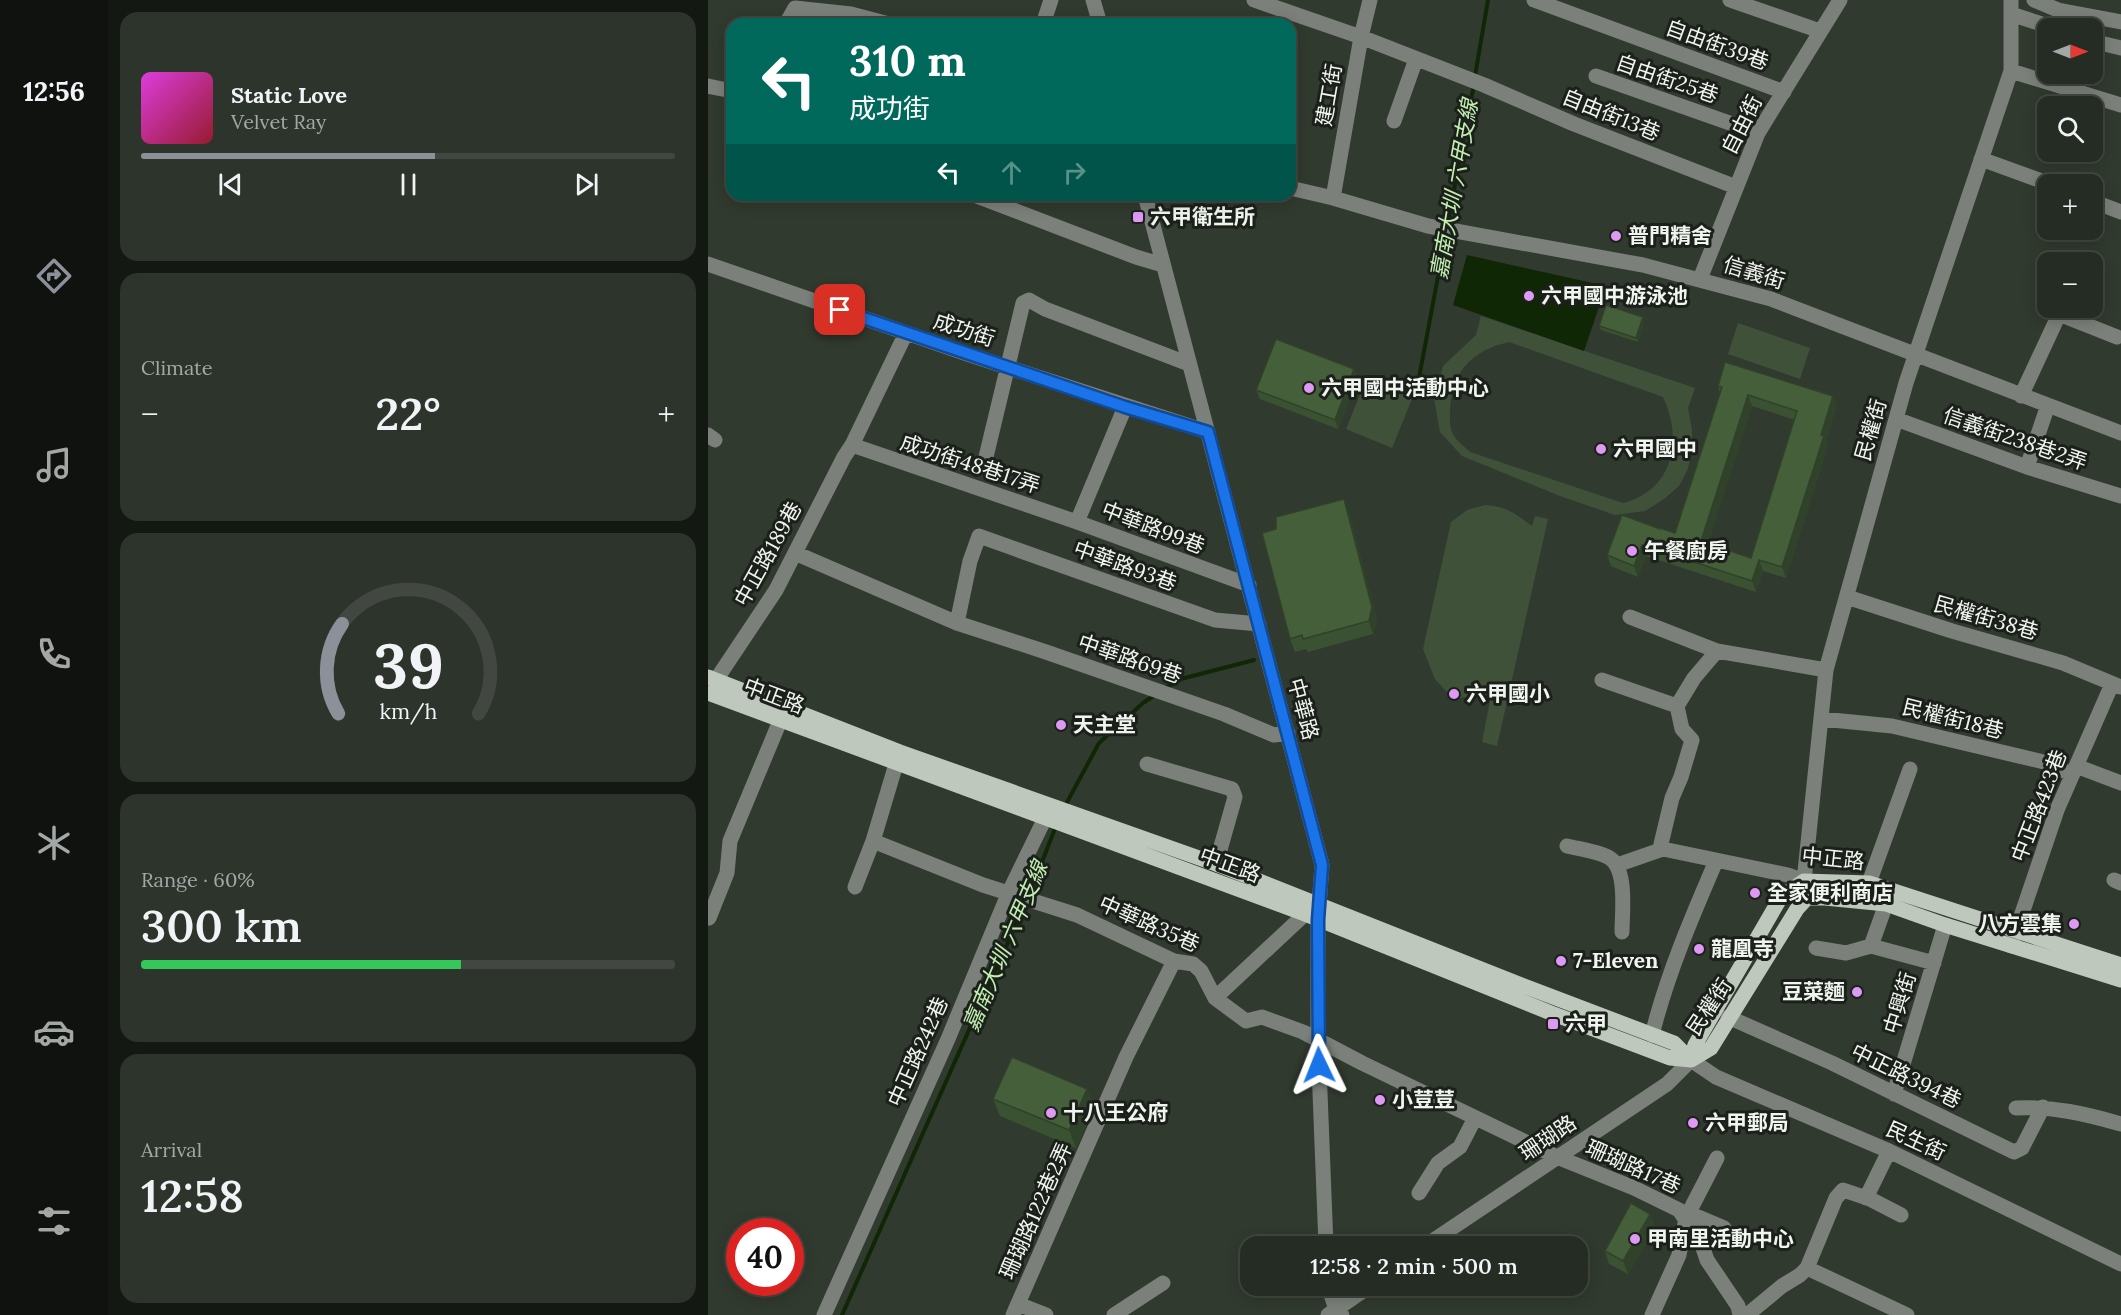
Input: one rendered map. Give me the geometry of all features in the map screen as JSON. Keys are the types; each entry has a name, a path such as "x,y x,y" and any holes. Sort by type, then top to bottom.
{"main road":[{"name":"中正路","path":"711,682 900,752 1048,813 1314,913 1674,1043 1691,1060"},
{"name":"中正路","path":"708,693 896,764 1216,864 1314,913 1551,1013 1670,1058 1691,1060"},
{"name":"中正路","path":"1804,881 1869,883 2121,965"},
{"name":"民權街","path":"1691,1060 1695,1045 1782,897 1804,881"},
{"name":"中正路","path":"1807,898 1886,904 1945,925 2121,980"},
{"name":"民權街","path":"1691,1060 1710,1048 1797,909 1807,898"}],"street":[{"path":"1045,18 1051,0"},
{"path":"1093,0 1098,18"},
{"name":"自由街13巷","path":"1254,0 1361,37 1736,187"},
{"name":"建工街","path":"1333,198 1361,37 1370,0"},
{"name":"自由街39巷","path":"1534,0 1784,92"},
{"path":"1730,0 1820,31"},
{"name":"自由街","path":"1700,279 1758,133 1840,0"},
{"path":"2034,0 2058,10 2121,22"},
{"path":"789,18 795,4 866,18"},
{"path":"2012,7 2037,20"},
{"name":"民權街","path":"1807,898 1804,881 1826,669 1915,355 2012,70 2012,7"},
{"path":"2103,44 2121,48"},
{"path":"1394,121 1416,59"},
{"path":"2012,70 2121,105"},
{"name":"自由街25巷","path":"1596,76 1758,133"},
{"path":"708,86 726,90"},
{"path":"1981,159 2037,179"},
{"name":"信義街","path":"1296,189 1428,226 1643,266 1771,298 2121,433"},
{"path":"990,201 1136,257 1163,265"},
{"name":"中華路","path":"1147,201 1322,865 1322,890 1314,913 1326,1236"},
{"path":"2103,205 2121,212"},
{"name":"成功街","path":"708,264 1125,407 1208,432"},
{"path":"985,461 1006,365 1023,303 1029,300 1045,309 1189,364"},
{"path":"2021,396 2057,318"},
{"path":"2078,318 2117,337"},
{"name":"中正路189巷","path":"711,682 776,590 852,445 906,333"},
{"path":"2027,467 2048,405"},
{"path":"1077,522 1125,407"},
{"name":"信義街238巷2弄","path":"1896,419 2027,467 2121,496"},
{"name":"成功街48巷17弄","path":"852,445 1077,522"},
{"name":"中華路99巷","path":"1077,522 1249,585"},
{"name":"中華路93巷","path":"957,623 970,561 979,536 1215,620 1259,624"},
{"name":"中華路69巷","path":"795,553 957,623 1213,710 1274,735 1288,733"},
{"name":"民權街38巷","path":"1846,597 2063,663 2116,685"},
{"path":"1630,616 1717,651 1826,669"},
{"path":"1617,865 1663,849 1660,844 1672,798 1692,740 1682,729 1677,706 1694,678 1717,651"},
{"path":"1602,680 1677,706"},
{"name":"中正路423巷","path":"2012,946 2073,770 2116,685"},
{"name":"民權街18巷","path":"1822,719 1892,726 2121,783"},
{"path":"708,918 727,873 729,841 780,721"},
{"path":"855,887 873,841 896,764"},
{"path":"1147,764 1232,789 1235,797 1216,864"},
{"path":"1869,883 1910,770"},
{"name":"中正路242巷","path":"824,1315 948,1039 1010,892 1048,813"},
{"name":"中華路35巷","path":"873,841 983,885 1077,915 1174,961 1193,964 1201,971 1215,998 1246,1021 1262,1017 1303,1032 1318,1041"},
{"path":"1567,846 1608,857 1617,865 1621,880 1622,932"},
{"name":"中正路","path":"1663,849 1788,875 1804,881"},
{"path":"1652,1035 1662,995 1716,861"},
{"path":"1871,946 1886,904"},
{"path":"1215,998 1314,913"},
{"name":"中興街","path":"1894,1094 1945,925"},
{"path":"1816,948 1846,952 1871,946 1934,963"},
{"name":"珊瑚路122巷2弄","path":"1016,1310 1126,1057 1174,961"},
{"name":"中正路394巷","path":"1728,1017 1832,1063 2014,1152 2022,1148 2043,1107"},
{"name":"珊瑚路17巷","path":"1318,1041 1557,1157 1634,1188 1679,1210 1687,1220 1707,1260 1738,1306 1740,1315"},
{"name":"民生街","path":"1691,1060 1716,1077 1889,1151 2121,1264"},
{"name":"珊瑚路","path":"1440,1236 1667,1084 1691,1060"},
{"path":"2016,1108 2043,1107 2089,1114 2121,1124"},
{"path":"1419,1193 1438,1163 1460,1147 1475,1118"},
{"path":"1866,1198 1889,1151"},
{"path":"1652,1315 1679,1255 1687,1220 1717,1158"},
{"path":"1747,1315 1807,1268 1836,1198 1843,1190 1901,1215"},
{"path":"1687,1220 1698,1217 1724,1228"},
{"path":"1807,1268 1907,1315"},
{"path":"1114,1315 1163,1282"},
{"path":"1331,1296 1336,1313 1357,1296"},
{"path":"1016,1310 1046,1315"}],"shaded area":[{"name":"六甲國中游泳池","path":"1467,255 1606,286 1584,351 1453,305"},
{"path":"1481,316 1695,388 1688,408 1692,429 1692,448 1688,469 1679,486 1645,511 1615,515 1560,496 1462,456 1440,432 1434,398 1443,366 1476,335","holes":["1509,342 1663,397 1672,429 1673,446 1670,461 1654,487 1623,503 1470,452 1455,438 1450,423 1452,396 1460,373 1467,364 1485,350"]},
{"path":"1738,323 1810,348 1800,379 1728,354"},
{"path":"1368,375 1414,394 1392,448 1346,429"},
{"path":"1485,505 1510,511 1532,526 1535,516 1548,519 1497,746 1482,742 1491,695 1459,698 1446,691 1435,679 1423,649 1451,522 1467,510"}],"building":[{"path":"1606,305 1643,317 1636,338 1599,326"},
{"name":"六甲國中活動中心","path":"1276,339 1354,369 1335,420 1256,390"},
{"path":"1725,362 1833,396 1821,435 1824,436 1782,567 1759,560 1752,581 1642,545 1634,566 1607,555 1622,515 1675,533 1722,387 1718,386","holes":["1748,395 1797,411 1751,558 1701,541"]},
{"path":"1344,499 1372,607 1369,621 1303,639 1302,635 1290,639 1262,533 1276,529 1276,517"},
{"path":"1012,1057 1087,1089 1069,1130 993,1099"},
{"path":"1631,1203 1650,1214 1623,1261 1605,1251"}],"waterway":[{"name":"嘉南大圳 六甲支線","path":"1475,76 1488,0"},
{"name":"嘉南大圳 六甲支線","path":"1447,227 1474,84"},
{"name":"嘉南大圳 六甲支線","path":"1419,378 1446,234"},
{"name":"嘉南大圳 六甲支線","path":"1164,689 1181,679 1254,660"},
{"name":"嘉南大圳 六甲支線","path":"1065,806 1099,743 1155,695"},
{"name":"嘉南大圳 六甲支線","path":"1029,895 1056,826"},
{"name":"嘉南大圳 六甲支線","path":"842,1315 1026,902"}],"place":[{"name":"六甲衛生所","path":"1138,217"},
{"name":"普門精舍","path":"1616,236"},
{"name":"六甲國中游泳池","path":"1529,296"},
{"name":"六甲國中活動中心","path":"1309,388"},
{"name":"六甲國中","path":"1601,449"},
{"name":"午餐廚房","path":"1632,551"},
{"name":"六甲國小","path":"1454,694"},
{"name":"天主堂","path":"1061,725"},
{"name":"全家便利商店","path":"1755,893"},
{"name":"八方雲集","path":"2074,924"},
{"name":"龍凰寺","path":"1699,949"},
{"name":"7-Eleven","path":"1561,961"},
{"name":"豆菜麵","path":"1857,992"},
{"name":"六甲","path":"1553,1024"},
{"name":"小荳荳","path":"1380,1100"},
{"name":"十八王公府","path":"1051,1113"},
{"name":"六甲郵局","path":"1693,1123"},
{"name":"甲南里活動中心","path":"1635,1239"}],"route":[{"path":"840,310 1125,407 1208,432 1322,865 1322,890 1318,920 1319,1065"}]}
